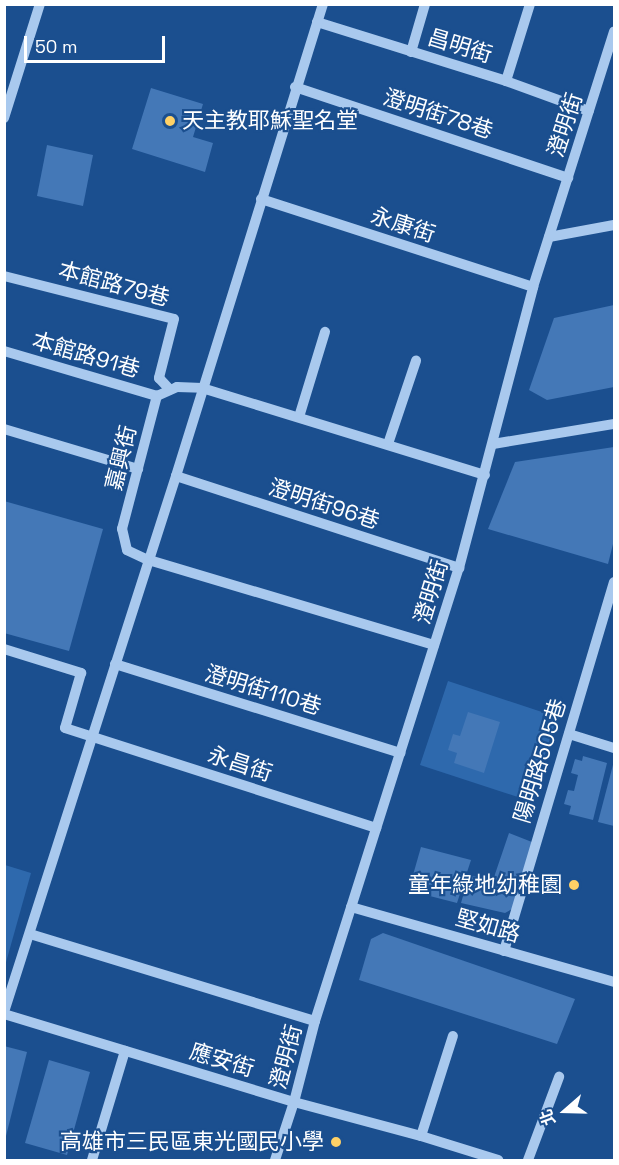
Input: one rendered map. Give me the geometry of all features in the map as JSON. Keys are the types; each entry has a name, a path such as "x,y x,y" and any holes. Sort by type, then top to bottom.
{"street":[{"path":"4,118 40,4"},
{"path":"4,1013 176,476 295,87 323,4"},
{"path":"411,52 426,4"},
{"path":"506,81 530,4"},
{"name":"昌明街","path":"317,22 506,81 589,111"},
{"name":"澄明街","path":"275,1161 294,1102 315,1021 459,568 533,287 615,32"},
{"name":"澄明街78巷","path":"295,87 568,178"},
{"name":"永康街","path":"261,199 533,287"},
{"path":"549,237 615,225"},
{"name":"本館路79巷","path":"4,276 174,319 159,378 170,390"},
{"path":"299,417 325,332"},
{"name":"本館路91巷","path":"4,351 157,396"},
{"path":"388,444 416,361"},
{"path":"157,396 177,387 202,388 485,475"},
{"name":"嘉興街","path":"157,396 123,529 127,550 148,560 434,645"},
{"path":"492,444 615,424"},
{"path":"4,429 138,469"},
{"name":"澄明街96巷","path":"176,476 459,568"},
{"name":"陽明路505巷","path":"504,951 615,582"},
{"name":"永昌街","path":"4,649 81,674 65,728 376,828"},
{"name":"澄明街110巷","path":"115,664 400,753"},
{"path":"569,734 615,748"},
{"name":"堅如路","path":"351,907 615,982"},
{"path":"30,934 315,1021"},
{"name":"應安街","path":"4,1013 294,1102 421,1136 498,1161"},
{"path":"421,1136 453,1036"},
{"path":"92,1161 126,1051"},
{"path":"528,1161 559,1077"}],"shaded area":[{"path":"448,681 557,717 530,801 420,765"},
{"path":"4,865 31,873 5,966"}],"building":[{"name":"天主教耶穌聖名堂","path":"151,88 203,104 193,137 213,143 205,172 132,149"},
{"path":"47,145 93,155 83,206 37,196"},
{"path":"614,305 614,387 547,400 529,390 554,318"},
{"path":"614,447 614,540 608,564 488,529 515,462"},
{"path":"4,501 103,529 69,651 4,633"},
{"path":"468,712 500,722 484,773 454,763 457,753 448,750 453,734 460,736"},
{"path":"583,756 607,763 593,820 569,814 571,806 564,804 568,790 574,791 578,775 571,773 575,759 582,761"},
{"path":"614,761 614,826 598,822"},
{"path":"509,833 537,844 514,908 505,913 461,903 469,875 493,880"},
{"path":"421,847 471,860 457,903 422,894 411,882"},
{"path":"383,933 575,999 557,1044 359,980 371,939"},
{"path":"4,1046 27,1052 5,1140 4,1140"},
{"path":"49,1060 90,1072 67,1155 25,1143"}],"place":[{"name":"天主教耶穌聖名堂","path":"170,121"},
{"name":"童年綠地幼稚園","path":"574,885"},
{"name":"高雄市三民區東光國民小學","path":"336,1142"}]}
